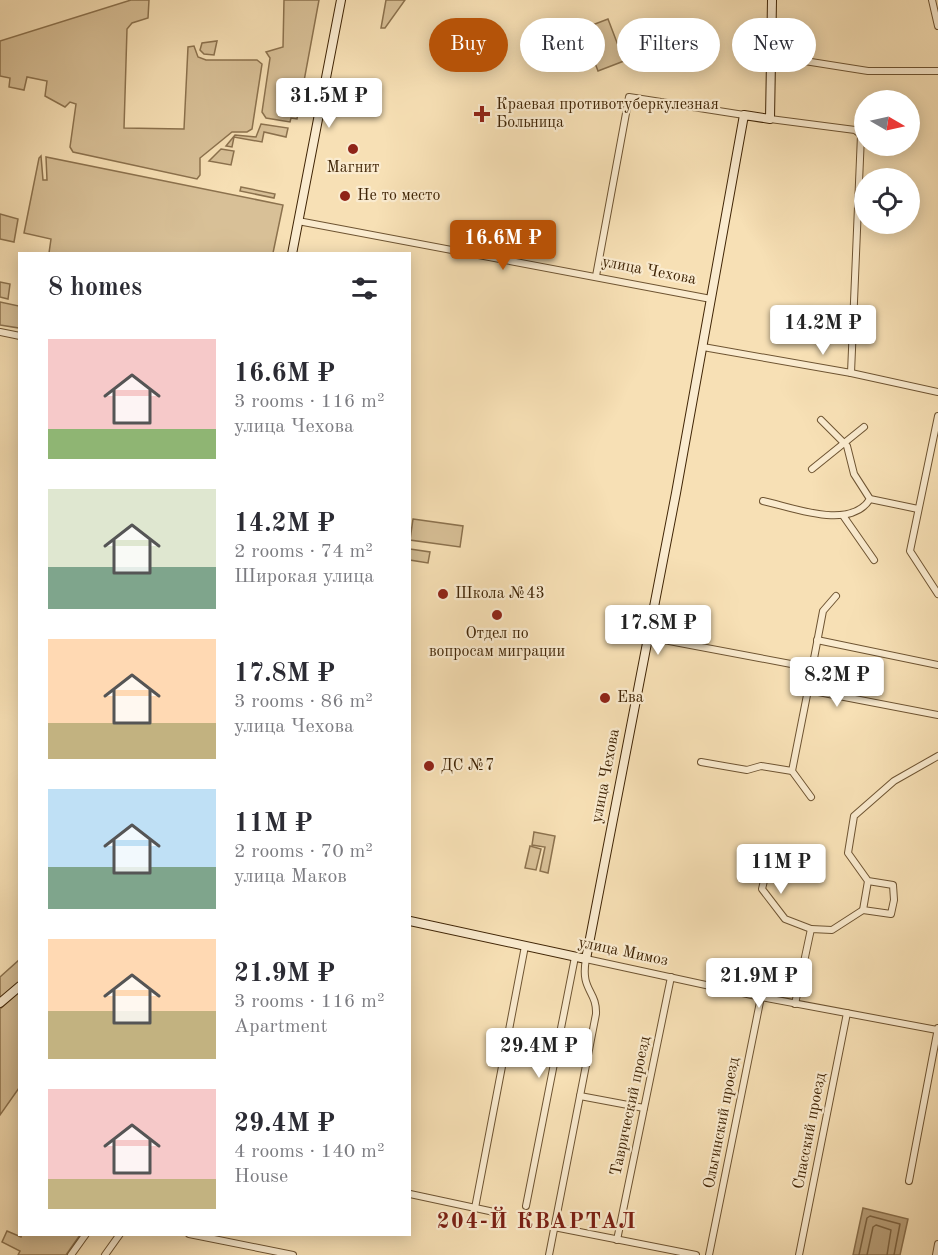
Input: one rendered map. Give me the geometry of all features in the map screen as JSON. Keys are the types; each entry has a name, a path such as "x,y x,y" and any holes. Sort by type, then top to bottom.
{"street":[{"path":"292,252 341,0"},
{"path":"772,0 772,18"},
{"path":"932,0 938,26"},
{"path":"816,62 868,70 938,71"},
{"path":"770,118 772,72"},
{"path":"596,276 629,99 633,96 744,115 855,130 861,135 862,142 851,373"},
{"name":"улица Чехова","path":"549,1255 596,1014 594,1000 584,981 586,959 703,347 744,115"},
{"name":"улица Чехова","path":"298,220 711,299"},
{"path":"0,332 18,336"},
{"path":"703,347 851,373 938,392"},
{"path":"938,416 910,551 938,594"},
{"path":"821,420 844,442 854,474 870,499 918,509"},
{"path":"812,469 864,427"},
{"path":"763,501 844,517 866,504 870,499"},
{"path":"844,517 874,560"},
{"path":"792,771 823,611 836,596"},
{"path":"648,637 812,668"},
{"path":"817,640 938,665"},
{"path":"808,690 938,715"},
{"path":"785,851 769,860 762,889 785,919 811,929 832,930 863,910 867,898 868,881 848,853 854,816 894,781 938,756"},
{"path":"701,762 747,770 760,766 792,771 811,797"},
{"path":"863,910 891,914 894,900 893,885 868,881"},
{"name":"улица Мимоз","path":"411,921 795,1004 938,1029"},
{"path":"795,1004 811,929"},
{"path":"475,1208 525,946"},
{"path":"526,1206 575,957"},
{"name":"Таврический проезд","path":"617,1240 671,977"},
{"path":"0,1003 18,988"},
{"name":"Ольгинский проезд","path":"709,1255 761,997"},
{"name":"Спасский проезд","path":"799,1255 847,1013"},
{"path":"909,1181 938,1029"},
{"path":"580,1095 644,1108"},
{"path":"411,1194 494,1212"},
{"path":"554,1227 696,1255"},
{"path":"71,1255 85,1236"},
{"path":"105,1255 119,1236"},
{"path":"199,1236 293,1255"},
{"path":"936,1255 938,1244"}],"shaded area":[{"path":"131,0 149,0 148,18 132,23 127,29 124,128 184,129 188,47 194,46 198,57 206,60 257,60 262,64 252,129 247,132 232,132 200,158 200,175 197,179 73,152 70,147 76,104 70,102 65,107 45,96 47,81 27,77 24,90 9,87 10,78 0,76 0,41"},
{"path":"284,0 319,0 297,119 291,118 290,122 266,118 262,112 270,58 266,52 283,47"},
{"path":"386,0 405,0 385,28 381,28"},
{"path":"608,19 617,43 617,64 605,68 605,20"},
{"path":"217,41 214,55 204,54 200,50 202,43"},
{"path":"261,124 288,128 286,137 264,132 262,142 234,137 232,147 226,146 235,135 256,137"},
{"path":"221,149 234,151 231,165 209,161"},
{"path":"41,156 43,180 47,180 46,157 283,205 273,252 49,252 51,239 24,233"},
{"path":"241,187 275,194 274,198 240,191"},
{"path":"0,214 18,219 14,242 0,239"},
{"path":"0,282 10,284 8,299 0,297"},
{"path":"0,302 18,306 18,328 0,325"},
{"path":"413,519 463,526 460,547 411,540"},
{"path":"411,549 430,552 428,563 411,560"},
{"path":"534,832 555,836 548,873 540,871 545,847 532,845"},
{"path":"530,846 541,849 536,870 525,868"},
{"path":"18,961 18,983 0,1000 0,977"},
{"path":"18,993 18,1089 0,1115 0,1009"},
{"path":"7,1231 21,1237 79,1236 66,1255 18,1255 20,1251 2,1242"}],"water":[{"path":"863,1208 908,1219 900,1255 853,1255"}],"place":[{"name":"Краевая противотуберкулезная Больница","path":"482,114"},
{"name":"Магнит","path":"353,149"},
{"name":"Не то место","path":"345,196"},
{"name":"Школа №43","path":"443,594"},
{"name":"Отдел по вопросам миграции","path":"497,615"},
{"name":"Ева","path":"605,698"},
{"name":"ДС №7","path":"429,766"}],"district":[{"name":"204-Й КВАРТАЛ","path":"537,1222"}]}
